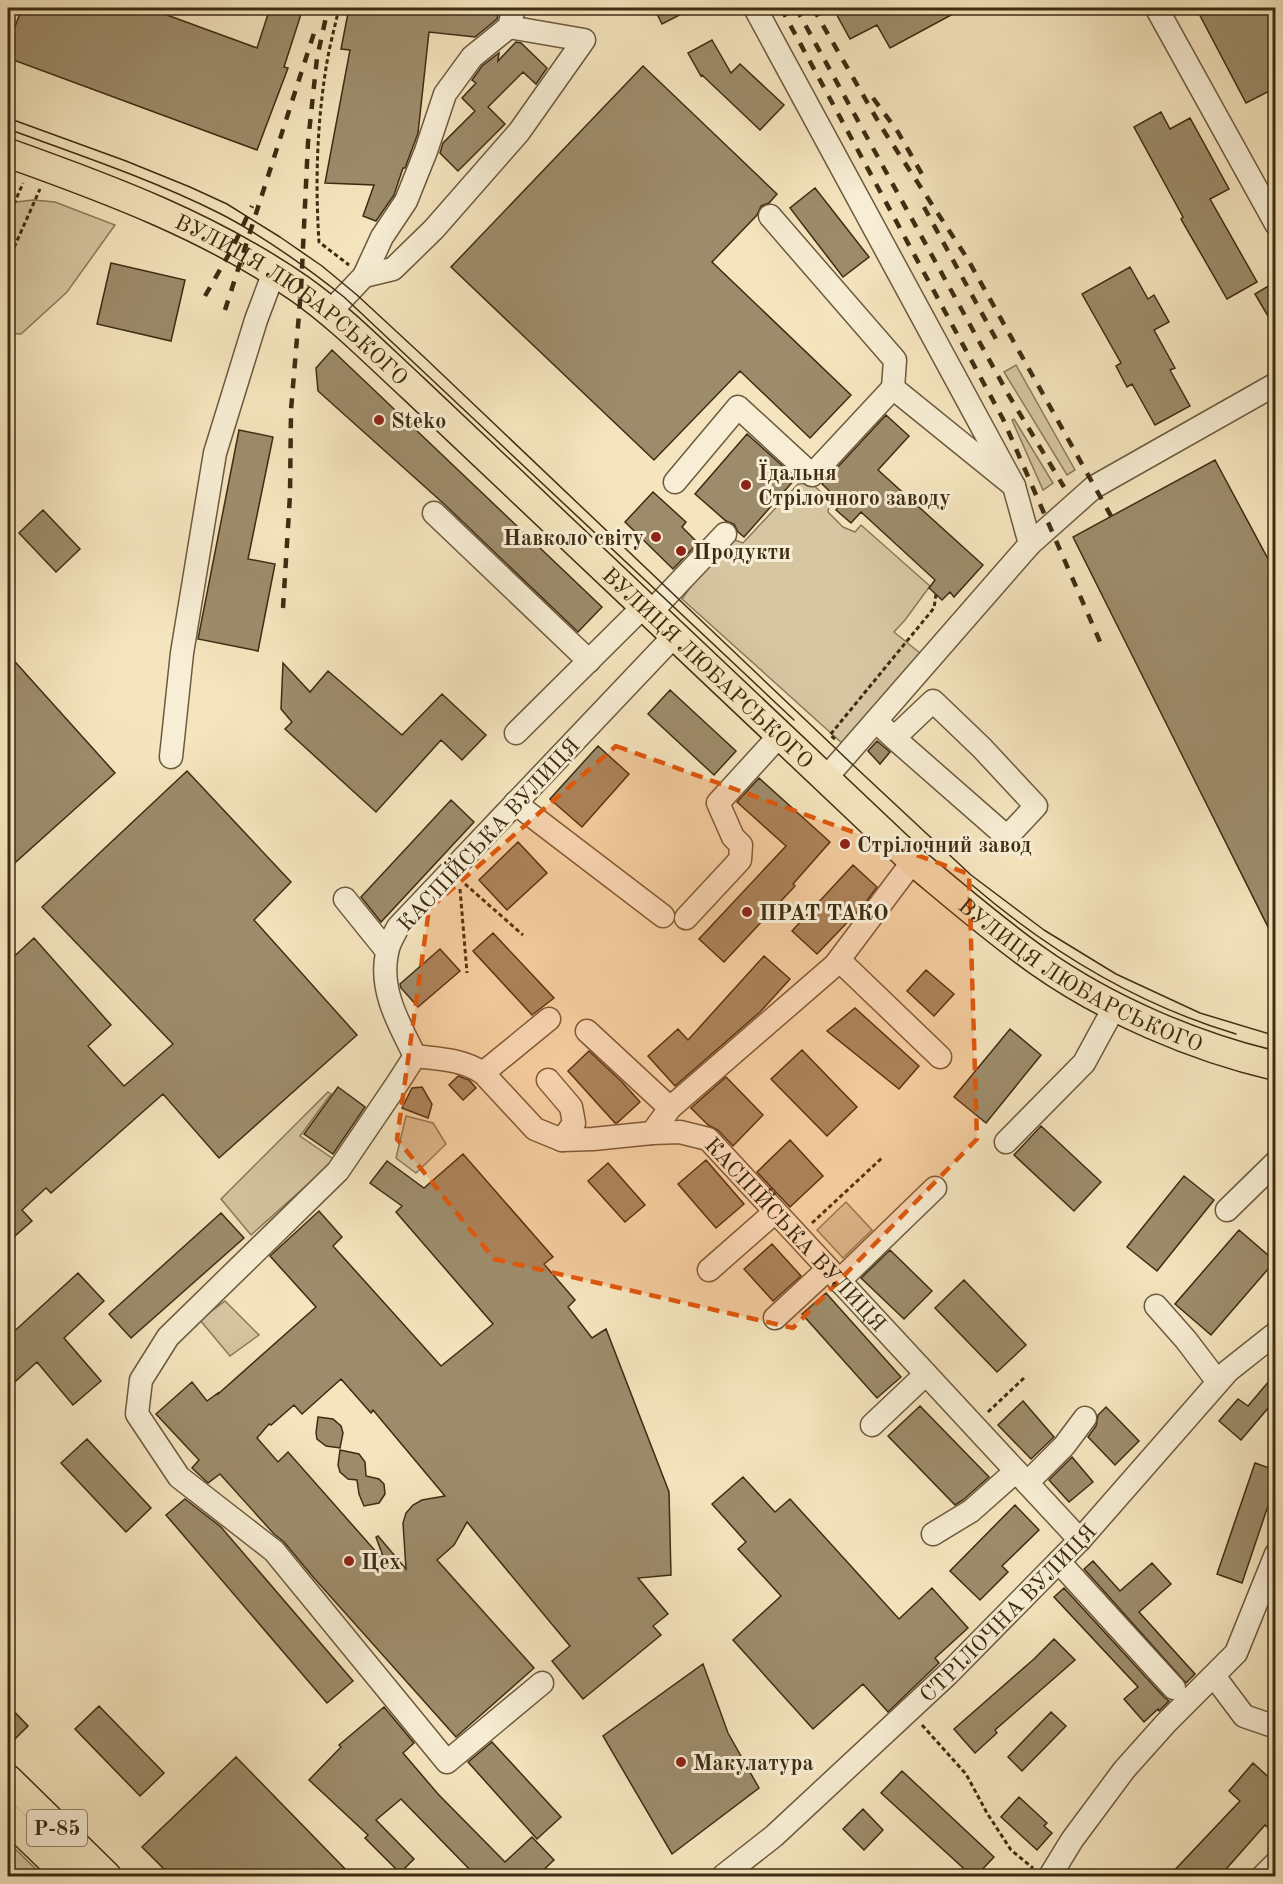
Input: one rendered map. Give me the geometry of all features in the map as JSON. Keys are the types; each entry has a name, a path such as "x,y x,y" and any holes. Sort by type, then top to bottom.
{"main road":[{"name":"ВУЛИЦЯ ЛЮБАРСЬКОГО","path":"13,164 164,213 202,231 274,272 330,312 913,861 991,926 1040,962 1115,1006 1191,1040 1275,1066"},
{"name":"Р-85","path":"8,1779 107,1876"},
{"name":"Р-85","path":"8,1818 68,1876"}],"street":[{"path":"755,8 1014,486 1030,544"},
{"path":"1157,9 1275,225"},
{"path":"330,312 364,276 382,237 406,201 445,94 471,57 511,17 584,40 519,132 434,229 393,269 364,276"},
{"path":"675,482 738,407 812,476 893,388 895,360 770,216"},
{"path":"171,757 182,653 215,453 256,320 274,272"},
{"path":"825,779 1030,544 1094,487 1275,384"},
{"path":"893,388 1014,486"},
{"path":"434,513 590,660"},
{"path":"516,733 590,660 648,609 725,534"},
{"name":"КАСПІЙСЬКА ВУЛИЦЯ","path":"675,635 398,927 387,951 385,974 392,1010 415,1056 454,1060 475,1068 483,1073 535,1129 562,1140 680,1132 708,1139 1080,1540"},
{"path":"876,721 894,738 1007,837 1036,806 982,748 933,701 894,738"},
{"path":"686,918 740,860 741,845 733,837 718,803 779,736"},
{"path":"515,803 663,916"},
{"path":"652,1133 670,1108 839,960 913,861"},
{"path":"345,899 387,951"},
{"path":"839,960 940,1057"},
{"path":"1006,1142 1084,1063 1115,1006"},
{"path":"483,1073 549,1019"},
{"path":"587,1031 670,1108"},
{"path":"415,1056 338,1171 168,1337 141,1380 138,1414 179,1477 274,1551 447,1762 543,1683"},
{"path":"548,1080 571,1107 574,1123 562,1140"},
{"path":"1227,1210 1275,1162"},
{"path":"775,1318 833,1275 935,1188"},
{"path":"709,1270 775,1212"},
{"path":"1156,1306 1218,1382"},
{"name":"СТРІЛОЧНА ВУЛИЦЯ","path":"723,1876 774,1836 948,1674 1080,1540 1228,1371 1275,1333"},
{"path":"872,1425 926,1374"},
{"path":"933,1534 971,1511 1064,1446 1085,1418"},
{"path":"1052,1872 1072,1840 1124,1770 1166,1723 1236,1653 1275,1554"},
{"path":"1059,1562 1174,1688"},
{"path":"1214,1676 1244,1716 1275,1726"},
{"path":"1263,1876 1275,1863"}],"path":[{"path":"339,8 327,63 320,131 316,196 319,242 364,276"},
{"path":"8,218 13,164"},
{"path":"8,261 40,189"},
{"path":"8,242 15,245"},
{"path":"849,753 830,735 934,608 936,594"},
{"path":"467,973 459,878 523,935"},
{"path":"798,1236 883,1157"},
{"path":"973,1425 1023,1378"},
{"path":"910,1710 966,1774 987,1813 1011,1850 1052,1872"}],"highlighted area":[{"path":"616,746 969,874 977,1139 793,1328 494,1259 397,1139 429,909"}],"shaded area":[{"path":"33,200 55,202 115,225 67,292 21,334 8,333 8,203"},
{"path":"1016,365 1075,470 1067,475 1004,372"},
{"path":"1014,419 1053,483 1043,490 1012,420"},
{"path":"811,483 830,500 828,512 843,527 855,532 861,525 930,586 894,632 925,657 843,744 682,599 726,537 743,543 798,484"},
{"path":"328,1092 331,1094 300,1136 335,1160 251,1235 221,1199"},
{"path":"406,1116 433,1123 446,1144 416,1173 396,1158"},
{"path":"846,1202 872,1230 843,1258 817,1230"},
{"path":"225,1301 259,1335 230,1356 200,1320"},
{"path":"8,1842 43,1876 8,1876"}],"building":[{"path":"22,8 148,8 257,48 270,8 303,8 284,67 288,68 257,150 8,58 8,45"},
{"path":"349,8 500,8 497,19 475,37 429,32 418,133 394,195 376,221 363,216 374,185 325,183 350,50 341,49"},
{"path":"654,8 693,8 662,24"},
{"path":"833,8 964,8 890,48 877,25 850,39"},
{"path":"1196,8 1275,8 1275,88 1246,103"},
{"path":"712,40 731,73 740,64 784,105 760,130 701,76 688,53"},
{"path":"516,42 521,43 547,68 536,84 523,72 488,107 505,124 458,171 440,153 443,143 475,111 462,98 476,83 472,80 482,66 499,53 498,61"},
{"path":"643,66 777,194 769,203 761,206 757,215 712,262 851,395 810,438 740,371 654,460 451,267"},
{"path":"1161,112 1170,129 1190,118 1229,189 1210,199 1257,282 1227,299 1181,219 1183,217 1134,127"},
{"path":"815,188 869,257 843,277 790,208"},
{"path":"111,263 185,280 171,341 97,324"},
{"path":"1130,267 1148,299 1154,295 1169,322 1154,330 1175,368 1170,370 1190,406 1155,425 1132,384 1127,387 1116,366 1121,363 1082,294"},
{"path":"1275,282 1275,328 1255,294"},
{"path":"332,350 602,607 578,632 443,503 318,391 316,368"},
{"path":"886,415 909,436 878,470 983,565 954,597 950,592 942,600 929,588 935,580 861,512 851,523 836,510 842,503 822,484"},
{"path":"239,430 273,437 248,559 275,564 258,651 198,639"},
{"name":"Їдальня Стрілочного заводу","path":"747,434 796,478 744,537 734,524 726,521 695,494"},
{"path":"1215,460 1275,572 1275,941 1073,537"},
{"name":"Навколо світу","path":"653,492 686,522 682,527 698,543 673,569 625,522"},
{"path":"43,510 80,549 56,572 19,533"},
{"path":"8,654 115,773 8,869"},
{"path":"283,663 310,692 328,671 402,735 442,694 486,735 462,760 441,740 376,812 285,729 292,722 281,709"},
{"path":"670,690 736,751 714,775 648,714"},
{"path":"877,741 890,752 880,764 868,751"},
{"path":"598,746 629,774 582,827 550,799"},
{"path":"187,771 291,882 254,920 357,1035 219,1158 163,1094 51,1193 46,1188 22,1210 32,1221 8,1242 8,962 34,938 111,1025 88,1046 124,1086 173,1044 42,907"},
{"path":"759,778 830,842 793,884 795,886 724,962 699,939 786,846 737,802"},
{"path":"451,800 474,822 381,922 361,897"},
{"path":"518,842 547,873 507,910 479,880"},
{"path":"853,865 877,887 863,906 817,954 792,931"},
{"path":"493,933 554,998 532,1015 473,951"},
{"path":"440,949 460,971 418,1007 400,984"},
{"path":"764,956 790,979 760,1012 675,1086 648,1056 678,1029 688,1040"},
{"path":"926,970 954,994 934,1016 907,991"},
{"path":"855,1008 919,1066 899,1089 827,1031"},
{"path":"1010,1029 1041,1055 986,1123 954,1097"},
{"path":"802,1050 857,1107 827,1136 771,1079"},
{"path":"589,1051 640,1102 617,1123 568,1071"},
{"path":"458,1076 469,1080 476,1088 463,1100 449,1085"},
{"path":"726,1077 763,1115 733,1146 718,1130 708,1125 691,1108"},
{"path":"338,1087 365,1107 333,1154 304,1134"},
{"path":"422,1087 432,1104 428,1118 402,1108 412,1088"},
{"path":"1041,1126 1101,1182 1074,1211 1014,1155"},
{"path":"790,1140 823,1176 790,1207 757,1172"},
{"path":"463,1154 553,1257 544,1264 575,1300 568,1307 592,1338 606,1329 669,1492 671,1575 638,1578 668,1614 653,1626 661,1635 583,1699 552,1661 570,1646 467,1522 454,1545 437,1560 534,1668 456,1737 284,1542 220,1474 208,1483 192,1468 199,1460 156,1414 192,1382 207,1401 218,1394 316,1307 270,1256 319,1211 342,1237 333,1246 441,1366 493,1324 396,1212 402,1206 370,1183 387,1161 424,1188","holes":["341,1379 371,1413 373,1410 445,1496 422,1500 406,1513 403,1523 406,1569 378,1536 376,1537 385,1562 288,1452 278,1462 257,1438 269,1424 271,1425 294,1405 302,1414"]},
{"path":"706,1160 744,1204 716,1228 678,1184"},
{"path":"608,1163 645,1205 625,1222 588,1181"},
{"path":"1184,1176 1214,1200 1157,1271 1127,1247"},
{"path":"221,1213 244,1238 131,1338 109,1314"},
{"path":"1239,1230 1275,1261 1211,1335 1175,1304"},
{"path":"772,1244 801,1276 773,1301 744,1269"},
{"path":"890,1250 932,1291 904,1319 861,1278"},
{"path":"78,1273 104,1301 64,1338 101,1381 73,1405 37,1362 8,1388 8,1337"},
{"path":"964,1280 1026,1345 997,1372 935,1308"},
{"path":"826,1293 901,1377 877,1398 802,1314"},
{"path":"1275,1374 1275,1400 1241,1440 1219,1421 1238,1399 1248,1406"},
{"path":"1023,1401 1054,1437 1031,1459 998,1425"},
{"path":"920,1406 989,1477 955,1505 888,1436"},
{"path":"1106,1407 1139,1441 1115,1465 1088,1437 1096,1426 1098,1415"},
{"path":"318,1417 333,1419 341,1426 343,1433 340,1448 326,1446 317,1439"},
{"path":"87,1439 151,1508 126,1532 61,1463"},
{"path":"340,1450 359,1454 365,1462 366,1476 379,1479 384,1484 385,1494 379,1503 364,1506 357,1480 348,1479 340,1472 338,1465"},
{"path":"1072,1457 1093,1482 1069,1502 1049,1480"},
{"path":"1255,1463 1275,1470 1275,1485 1242,1583 1217,1574"},
{"path":"743,1477 775,1512 790,1499 899,1619 932,1588 968,1628 935,1658 939,1663 888,1712 863,1684 813,1729 733,1640 781,1596 738,1549 746,1542 712,1504"},
{"path":"185,1499 221,1527 353,1681 327,1703 166,1515"},
{"path":"1015,1505 1039,1530 1002,1566 1008,1572 980,1600 950,1571"},
{"path":"1093,1561 1120,1591 1152,1563 1171,1584 1139,1612 1195,1674 1186,1683 1084,1569"},
{"path":"1064,1588 1169,1701 1144,1722 1124,1699 1138,1687 1054,1597"},
{"path":"1054,1639 1075,1660 995,1730 997,1733 975,1753 954,1729"},
{"name":"Макулатура","path":"703,1664 728,1733 759,1788 672,1854 603,1736"},
{"path":"8,1705 28,1726 15,1739 8,1731"},
{"path":"99,1706 164,1773 140,1796 75,1729"},
{"path":"384,1707 414,1743 403,1753 438,1794 505,1862 532,1837 554,1860 537,1876 476,1876 401,1799 376,1820 414,1859 400,1873 365,1838 368,1835 309,1780 341,1747 339,1745"},
{"path":"1051,1712 1066,1726 1022,1771 1008,1757"},
{"path":"492,1742 561,1817 537,1839 468,1762"},
{"path":"236,1757 352,1876 171,1876 142,1847"},
{"path":"1253,1763 1275,1783 1275,1834 1265,1825 1220,1876 1169,1876 1240,1801 1229,1791"},
{"path":"902,1771 994,1857 976,1876 972,1876 881,1793"},
{"path":"1019,1797 1047,1823 1044,1826 1052,1833 1037,1850 1001,1817"},
{"path":"863,1809 883,1830 864,1850 843,1829"}],"tram line":[{"path":"8,118 126,161 227,204 322,266 424,357 971,875 1044,930 1116,974 1200,1013 1276,1036"},
{"path":"8,129 115,168 219,213 252,231 314,274 344,297 794,720"},
{"path":"972,885 1032,932 1096,973 1165,1008 1236,1034"}],"railway":[{"path":"283,608 290,495 291,410 301,290 308,142 317,58 328,8"},
{"path":"781,8 1003,419 1101,644"},
{"path":"796,8 1008,394 1064,487"},
{"path":"813,8 882,128 967,258 1111,516"},
{"path":"225,310 314,33"},
{"path":"873,98 898,132 923,176"},
{"path":"205,296 233,247 252,206"},
{"path":"924,207 997,341"}],"place":[{"name":"Steko","path":"379,420"},
{"name":"Їдальня Стрілочного заводу","path":"746,485"},
{"name":"Навколо світу","path":"656,537"},
{"name":"Продукти","path":"681,551"},
{"name":"Стрілочний завод","path":"845,844"},
{"name":"ПРАТ ТАКО","path":"747,912"},
{"name":"Цех","path":"349,1561"},
{"name":"Макулатура","path":"681,1762"}]}
